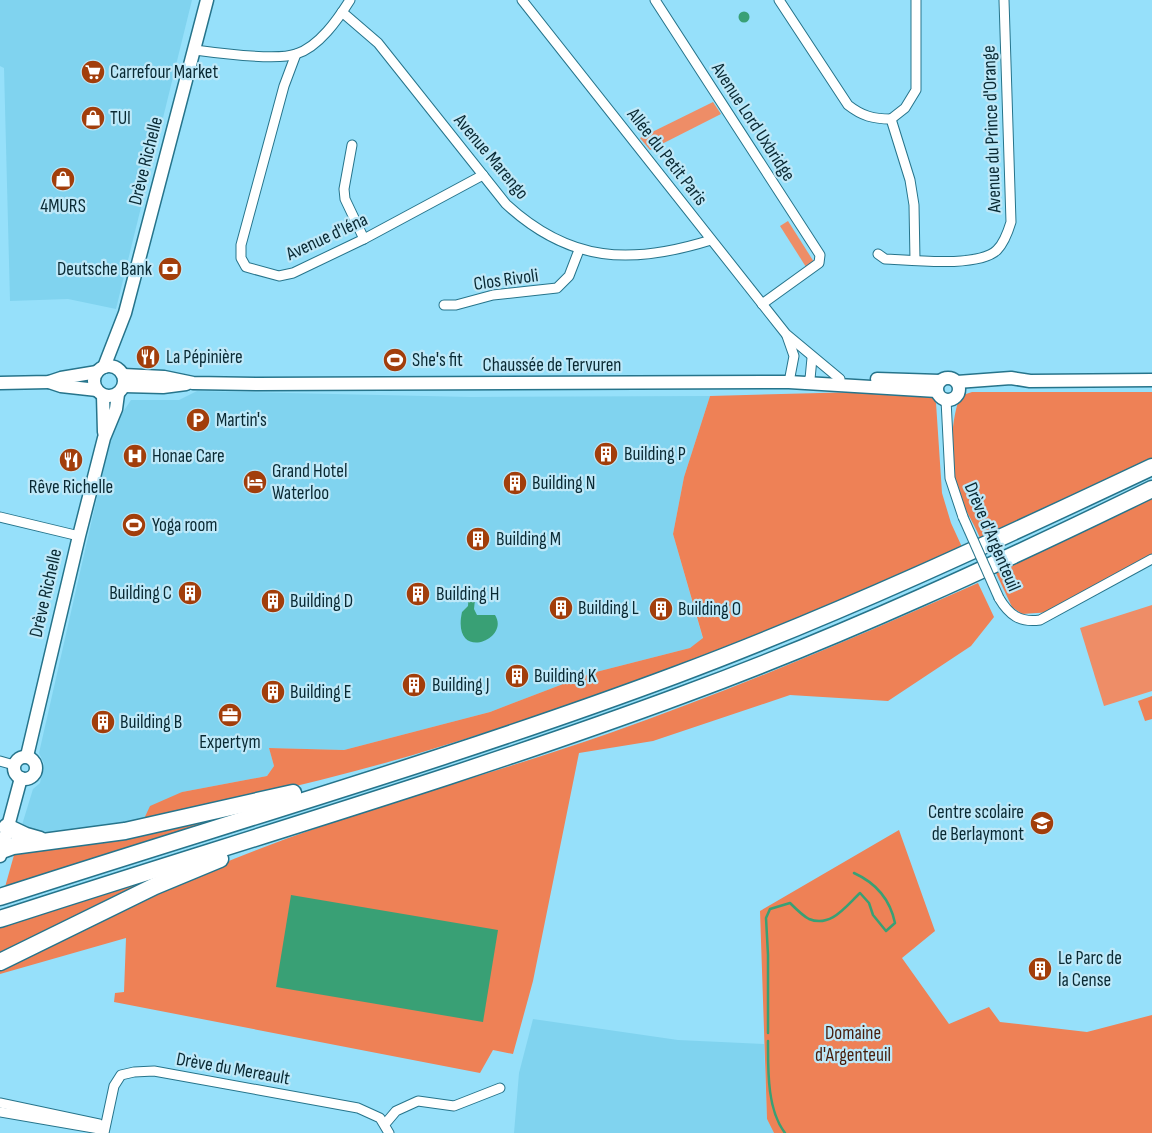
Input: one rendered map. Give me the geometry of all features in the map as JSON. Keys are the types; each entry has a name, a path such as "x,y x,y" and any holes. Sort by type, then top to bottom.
{"highway":[{"path":"0,897 545,722 779,635 899,585 1152,467"},
{"path":"8,917 544,744 685,694 898,608 1015,555 1152,489"},
{"path":"1,854 12,846 125,831 323,786 340,788"},
{"path":"8,827 26,836 47,841"},
{"path":"0,962 155,886 249,847 269,833"}],"main road":[{"name":"Drève Richelle","path":"104,438 100,393 94,384 120,331 207,0"},
{"name":"Drève Richelle","path":"27,756 79,536 104,438 112,422 121,381 120,331"},
{"path":"0,383 49,382 100,370 121,381"},
{"path":"949,377 958,386 955,398 942,399 938,386 949,377"},
{"path":"958,386 1011,378 1030,381 1152,380"},
{"name":"Chaussée de Tervuren","path":"822,382 840,379 938,386"},
{"path":"49,382 100,393 121,381"},
{"name":"Chaussée de Tervuren","path":"121,381 163,387 193,383 519,384 789,382 863,384 893,390 938,386"},
{"path":"27,756 34,761 36,769 32,776 21,778 16,775 14,764 21,757 27,756"},
{"path":"1,854 21,778"}],"street":[{"path":"195,50 280,56 296,54 313,44 342,12 350,0"},
{"name":"Allée du Petit Paris","path":"522,0 786,334 812,358 840,379"},
{"name":"Avenue Lord Uxbridge","path":"655,0 820,255 819,263 762,304"},
{"path":"779,0 848,105 859,114 870,118 891,119 905,108 916,90 916,0"},
{"name":"Avenue du Prince d'Orange","path":"878,254 885,259 975,260 997,251 1007,234 1011,222 1004,0"},
{"name":"Avenue Marengo","path":"342,12 378,43 483,175 521,217 545,234 579,250 627,256 679,250 711,240"},
{"name":"Avenue d'Iéna","path":"296,54 284,86 241,244 241,258 246,267 255,272 279,276 293,273 364,239 483,175"},
{"path":"891,119 910,180 914,205 915,260"},
{"path":"352,145 344,189 345,199 364,239"},
{"name":"Clos Rivoli","path":"444,305 456,305 493,295 557,288 569,276 579,250"},
{"name":"Allée du Petit Paris","path":"786,334 794,356 789,382"},
{"path":"805,382 810,379 812,374 812,358"},
{"name":"Drève d'Argenteuil","path":"946,400 950,478 963,517 999,598 1007,611 1016,618 1028,622 1040,620 1152,559"},
{"path":"0,517 79,536"},
{"path":"0,761 14,764"},
{"name":"Drève du Mereault","path":"104,1131 114,1086 121,1075 154,1071 358,1108 374,1114 387,1128"},
{"path":"387,1128 396,1111 418,1101 454,1106 500,1088"},
{"path":"0,1103 99,1124 104,1131"},
{"path":"0,1112 104,1131"}],"shaded area":[{"path":"0,0 192,0 116,309 68,299 10,301 4,68 0,66"},
{"path":"744,11 750,17 744,23 738,17"},
{"path":"713,102 721,114 650,150 640,138"},
{"path":"788,221 814,262 806,267 780,226"},
{"path":"197,391 471,397 710,396 684,477 673,534 703,639 690,648 592,673 490,712 344,750 269,748 274,766 267,776 182,792 143,821 37,835 21,828 33,789 40,783 44,764 39,753 113,427 131,400 179,400"},
{"path":"469,589 476,590 474,609 477,615 495,615 498,624 495,632 489,638 480,642 472,642 465,638 461,628 462,612 468,606"},
{"path":"1152,605 1152,691 1104,706 1080,628"},
{"path":"291,895 498,930 483,1022 276,987"},
{"path":"533,1019 678,1040 764,1044 767,1119 774,1133 514,1133 519,1073"}],"green space":[{"path":"859,392 932,397 936,403 942,493 951,523 962,547 759,633 622,686 553,710 380,764 279,790 143,821 150,806 182,792 267,776 274,766 269,748 344,750 490,712 592,673 690,648 703,638 673,534 684,477 710,396"},
{"path":"972,392 1152,392 1152,458 980,538 958,492 952,457 954,419 960,396"},
{"path":"1152,498 1152,556 1052,612 1022,614 1012,607 996,573"},
{"path":"978,583 994,617 971,646 888,701 790,695 653,741 579,753 533,981 513,1054 493,1050 480,1073 114,1002 115,993 124,992 126,938 0,974 0,971 79,930 214,867 361,813 561,750 703,699 796,662"},
{"path":"1152,696 1152,719 1145,721 1138,701"},
{"path":"242,811 5,887 16,848"},
{"name":"Domaine d'Argenteuil","path":"899,830 935,931 902,958 949,1024 989,1007 1000,1022 1087,1032 1152,1015 1152,1133 774,1133 767,1119 760,911"},
{"path":"193,865 0,958 0,927"}],"waterway":[{"path":"768,1033 766,918 770,909 790,903 809,919 824,921 838,914 860,893 869,903 873,915 886,931 895,923 886,899 869,882 854,873"},
{"path":"768,1041 772,1101 779,1124 785,1133"}],"place":[{"name":"Carrefour Market","path":"93,72"},
{"name":"TUI","path":"93,118"},
{"name":"4MURS","path":"63,179"},
{"name":"Deutsche Bank","path":"170,269"},
{"name":"La Pépinière","path":"148,357"},
{"name":"She's fit","path":"395,360"},
{"name":"Martin's","path":"198,420"},
{"name":"Building P","path":"606,454"},
{"name":"Honae Care","path":"135,456"},
{"name":"Rêve Richelle","path":"71,460"},
{"name":"Grand Hotel Waterloo","path":"255,482"},
{"name":"Building N","path":"515,483"},
{"name":"Yoga room","path":"134,525"},
{"name":"Building M","path":"478,539"},
{"name":"Building C","path":"190,593"},
{"name":"Building H","path":"418,594"},
{"name":"Building D","path":"273,601"},
{"name":"Building L","path":"561,608"},
{"name":"Building O","path":"661,609"},
{"name":"Building K","path":"517,676"},
{"name":"Building J","path":"414,685"},
{"name":"Building E","path":"273,692"},
{"name":"Expertym","path":"230,715"},
{"name":"Building B","path":"103,722"},
{"name":"Centre scolaire de Berlaymont","path":"1042,823"},
{"name":"Le Parc de la Cense","path":"1040,969"}]}
